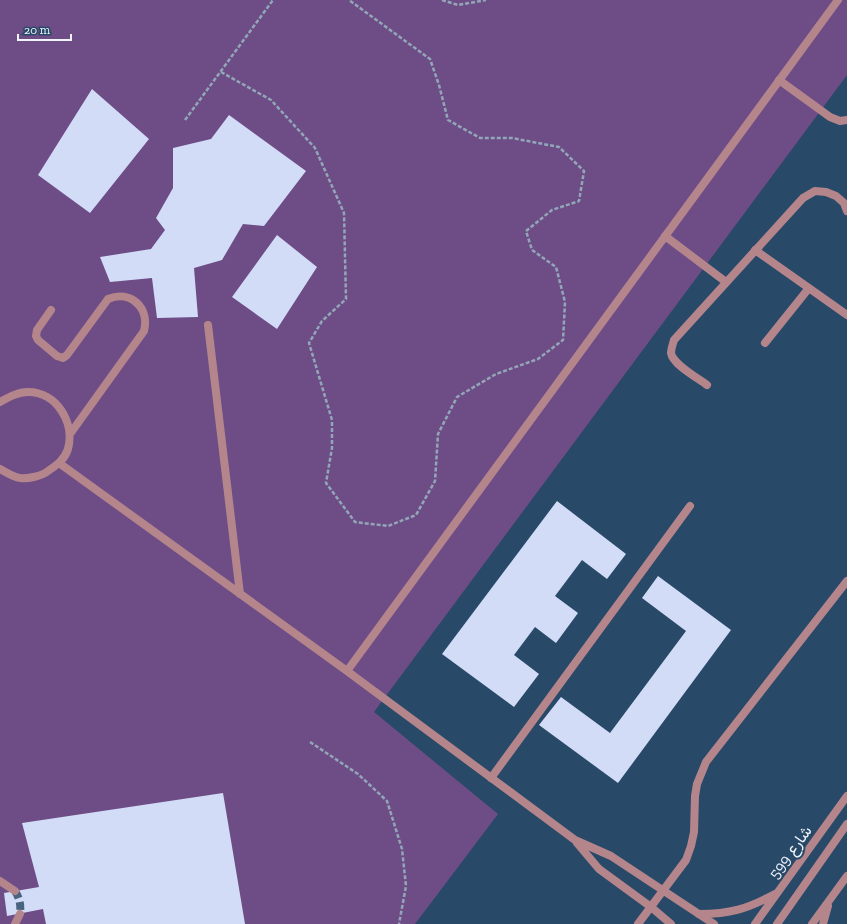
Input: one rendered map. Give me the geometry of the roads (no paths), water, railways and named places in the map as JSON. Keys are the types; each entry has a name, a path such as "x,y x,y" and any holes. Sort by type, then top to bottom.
{"street":[{"path":"347,671 838,0"},
{"path":"779,80 830,117 840,121 847,120"},
{"path":"707,385 678,364 671,354 671,347 674,340 803,198 815,191 826,192 836,196 844,203 847,212"},
{"path":"665,236 726,282"},
{"path":"755,250 847,315"},
{"path":"765,343 809,288"},
{"path":"52,310 38,330 36,336 38,340 57,356 63,358 67,355 108,299 116,296 129,298 135,301 141,308 146,322 144,330 70,434"},
{"path":"208,325 240,594"},
{"path":"0,402 13,395 29,392 44,396 58,405 66,418 70,434 68,450 60,463 42,476 20,478 0,469"},
{"path":"60,463 347,671 575,840 611,856 714,924"},
{"path":"491,778 690,506"},
{"path":"638,924 686,860 694,832 696,790 706,762 847,581"},
{"name":"شارع 599","path":"755,924 847,796"},
{"path":"777,924 847,824"},
{"path":"575,840 599,869 651,907 671,924"},
{"path":"812,924 847,876"},
{"path":"0,881 15,891"},
{"path":"699,914 719,914 740,910 777,893"},
{"path":"823,924 831,897"},
{"path":"14,924 20,914"}],"tunnel":[{"path":"15,891 20,902 20,914"}]}
